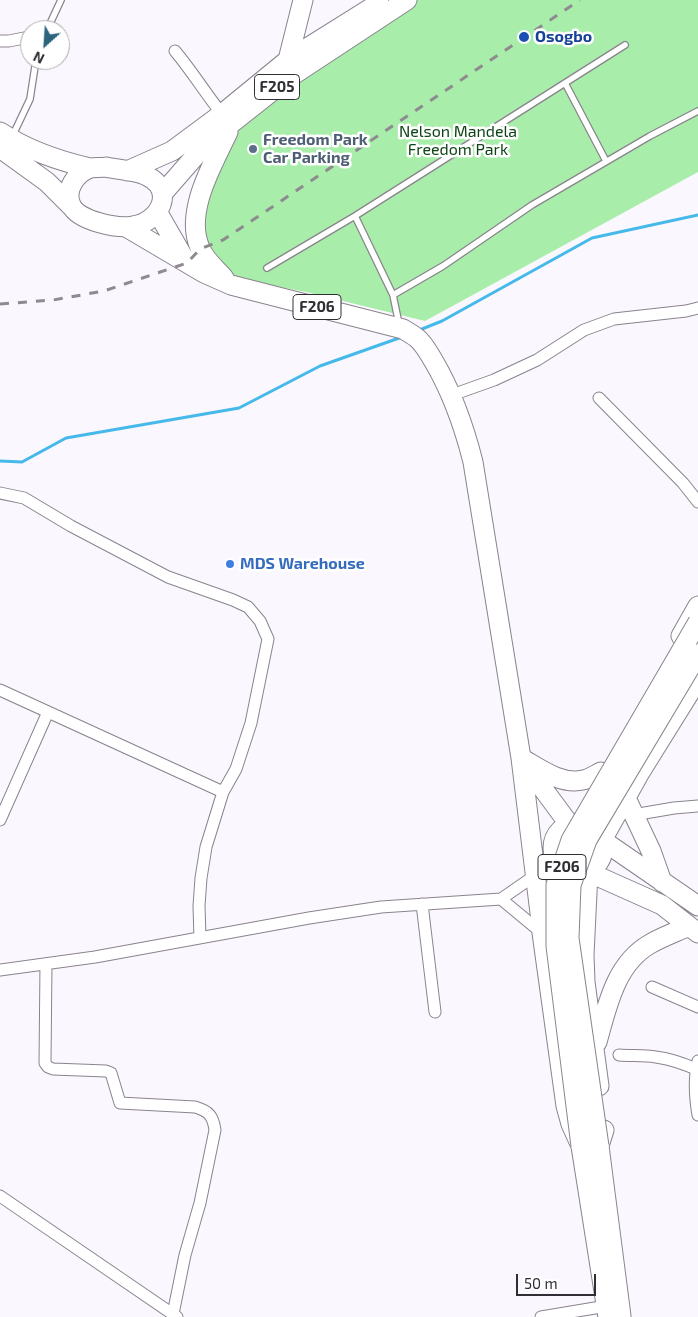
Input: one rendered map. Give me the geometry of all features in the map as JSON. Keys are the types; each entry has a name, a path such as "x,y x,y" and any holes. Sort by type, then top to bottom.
{"main road":[{"path":"288,60 303,0"},
{"name":"F205","path":"162,193 227,118 288,60 384,0"},
{"name":"F205","path":"127,172 172,152 406,0"},
{"path":"227,118 205,179 196,216 196,232 197,240 204,256 230,285"},
{"path":"4,140 52,158 90,168 106,168 148,176 156,183 162,193 162,201 158,213 140,225 126,227 110,226 92,220 78,213 4,140"},
{"path":"71,206 68,194 72,184 78,176 90,168"},
{"name":"F206","path":"158,213 186,261"},
{"name":"F206","path":"126,227 204,273 230,285 407,332 429,353 452,395 465,431 473,462 521,758 541,927"},
{"path":"569,824 591,790 698,606"},
{"name":"F206","path":"590,1146 556,946 556,885 571,840 698,622"},
{"name":"F206","path":"612,1313 590,1146 569,938 571,885 587,840 698,654"},
{"path":"602,840 626,807 698,679"},
{"path":"521,758 552,776 569,782 583,780 601,772"},
{"path":"521,758 569,824"},
{"path":"591,790 599,803 606,807 626,807"},
{"path":"626,807 651,851 662,882"},
{"path":"588,872 601,859 604,850 602,840 589,825 580,823 569,824 563,827 554,839 553,854 560,866 573,873 588,872 662,905 693,929"},
{"path":"602,840 698,906"},
{"path":"531,848 556,861"},
{"path":"556,861 545,898 541,927 566,1106 571,1124 590,1146 604,1129 585,973 588,872"},
{"path":"595,1048 612,990 622,971 648,945 693,929"}],"street":[{"path":"0,41 20,39"},
{"path":"175,51 205,93 227,118"},
{"path":"452,395 537,360 584,330 614,319 698,308"},
{"path":"599,398 683,483 698,502"},
{"path":"0,492 24,498 71,526 168,576 248,607 260,621 268,640 252,723 236,769 223,792 206,847 199,906 200,938"},
{"path":"0,690 223,792"},
{"path":"0,820 48,712"},
{"path":"626,807 698,806"},
{"path":"0,970 95,957 309,918 381,907 501,899 556,861"},
{"path":"501,899 541,927"},
{"path":"422,904 435,1012"},
{"path":"0,1196 175,1315 185,1255 200,1203 215,1130 211,1114 195,1107 120,1103 111,1073 106,1071 53,1070 48,1067 45,1063 46,964"},
{"path":"652,987 698,1007"},
{"path":"619,1055 635,1057 654,1056 697,1067 696,1100 698,1115"},
{"path":"541,1317 612,1313"}],"lane":[{"path":"52,20 61,0"},
{"path":"267,268 355,216 624,45"},
{"path":"4,140 30,99 34,70"},
{"path":"566,83 606,162"},
{"path":"393,295 443,266 532,205 698,111"},
{"path":"355,216 393,295 407,332"}],"green space":[{"name":"Nelson Mandela Freedom Park","path":"414,0 698,0 698,172 425,321 306,292 207,273 192,242 238,121"}],"waterway":[{"path":"417,331 442,321 592,238 698,215"},
{"path":"0,461 22,462 66,438 239,408 320,366 402,337"}],"railway":[{"path":"0,304 53,300 104,291 187,263 200,249 223,240 580,0"}],"place":[{"name":"Osogbo","path":"524,37"},
{"name":"Freedom Park Car Parking","path":"253,149"},
{"name":"MDS Warehouse","path":"230,564"}]}
